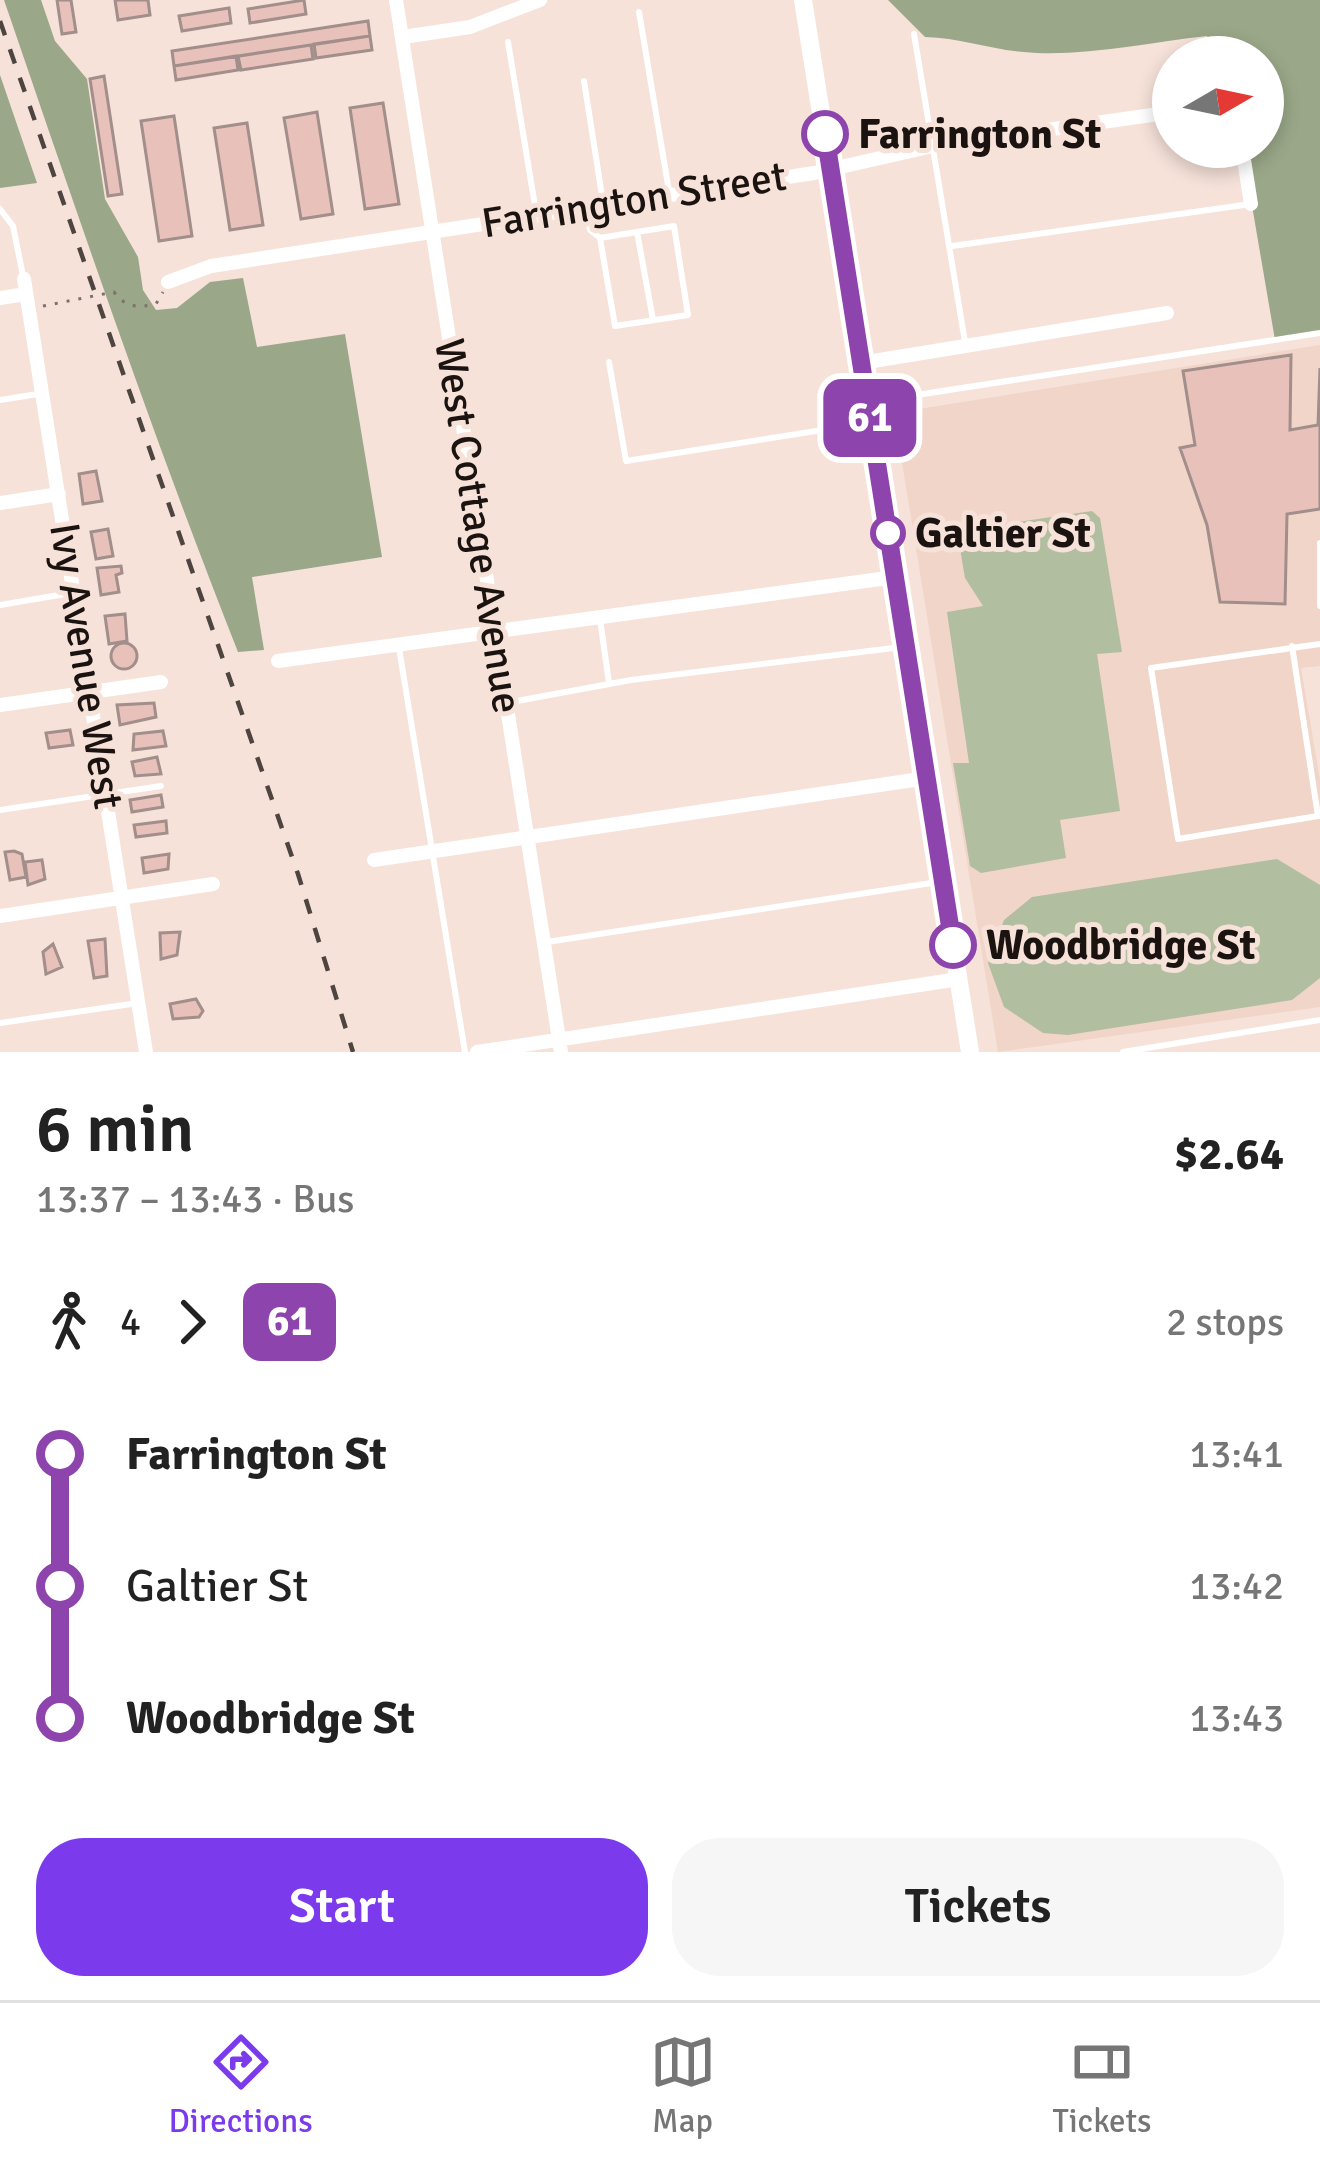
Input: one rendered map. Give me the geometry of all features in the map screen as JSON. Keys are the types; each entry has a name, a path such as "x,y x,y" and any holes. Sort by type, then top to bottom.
{"street":[{"name":"West Cottage Avenue","path":"396,0 560,1046"},
{"path":"403,37 470,27 540,0"},
{"path":"803,0 970,1052"},
{"name":"Farrington Street","path":"168,282 191,270 669,195 933,146 1152,115"},
{"path":"1245,168 1251,204"},
{"path":"0,298 27,294"},
{"name":"Ivy Avenue West","path":"27,294 146,1052"},
{"path":"861,363 1167,313"},
{"path":"0,503 59,494"},
{"path":"278,661 895,577"},
{"path":"0,705 161,682"},
{"path":"374,860 927,778"},
{"path":"0,916 212,884"},
{"path":"477,1052 560,1046 958,979"}],"lane":[{"path":"639,13 669,195"},
{"path":"914,34 965,346"},
{"path":"508,42 536,215"},
{"path":"584,81 603,205"},
{"path":"952,246 1251,204"},
{"path":"585,208 590,230 600,238 615,326 688,315 674,226 600,238"},
{"path":"0,209 14,226 27,294"},
{"path":"637,232 652,320"},
{"path":"609,362 626,461 1320,333"},
{"path":"0,400 43,393"},
{"path":"1320,543 1320,606"},
{"path":"0,604 75,593"},
{"path":"600,615 610,684"},
{"path":"398,644 465,1052"},
{"path":"1292,646 1319,816 1178,838 1151,668 1292,646 1320,644"},
{"path":"506,703 610,684 906,646"},
{"path":"0,810 161,786"},
{"path":"544,942 943,881"},
{"path":"0,1023 138,1003"},
{"path":"1124,1052 1320,1020"}],"path":[{"path":"27,294 114,292 127,305 156,304 168,282"}],"shaded area":[{"path":"1320,345 1320,666 1301,668 1320,780 1320,1007 998,1052 894,413"}],"green space":[{"path":"4,0 41,0 55,41 87,79 105,199 138,257 143,290 156,310 177,308 210,282 243,278 257,347 345,334 382,557 252,577 264,650 238,652 146,409"},
{"path":"888,0 1320,0 1320,333 1275,340 1246,168 1284,168 1284,36 1152,36 1152,43 1037,53 925,37"},
{"path":"0,75 37,183 0,188"},
{"path":"1092,511 1100,518 1122,652 1097,654 1120,811 1060,820 1066,858 981,873 970,866 953,763 969,763 947,612 983,606 965,578 957,531"},
{"path":"1277,859 1320,885 1320,978 1292,1000 1068,1035 1043,1033 1004,1007 988,963 1004,920 1032,897"}],"building":[{"path":"57,0 71,0 76,32 62,34"},
{"path":"115,0 148,0 150,15 118,20"},
{"path":"304,0 306,14 250,23 248,9"},
{"path":"229,8 231,23 182,31 179,16"},
{"path":"368,21 370,36 174,66 172,51"},
{"path":"370,36 372,50 316,58 314,44"},
{"path":"311,45 313,59 241,70 238,56"},
{"path":"236,56 238,70 176,80 174,66"},
{"path":"104,76 122,194 108,196 90,79"},
{"path":"383,103 399,204 365,209 350,108"},
{"path":"317,112 333,214 301,219 284,118"},
{"path":"174,116 192,236 159,241 141,121"},
{"path":"247,123 263,225 230,230 214,128"},
{"path":"1291,355 1290,430 1318,425 1320,368 1320,509 1287,514 1285,604 1220,602 1207,525 1180,448 1195,445 1183,371"},
{"path":"96,471 102,501 83,504 79,474"},
{"path":"108,529 113,556 96,559 91,532"},
{"path":"121,566 122,573 116,575 119,592 101,595 97,568"},
{"path":"125,614 127,641 109,644 105,616"},
{"path":"124,643 137,656 124,669 111,656"},
{"path":"154,703 156,717 120,725 117,705"},
{"path":"70,730 73,745 49,748 46,733"},
{"path":"163,731 166,746 133,750 134,734"},
{"path":"157,757 161,774 135,776 132,762"},
{"path":"161,795 163,807 132,812 130,800"},
{"path":"166,821 167,833 136,837 134,825"},
{"path":"5,852 22,854 26,877 10,880"},
{"path":"169,854 168,869 144,873 142,858"},
{"path":"42,860 45,879 28,885 25,862"},
{"path":"180,932 177,955 161,959 160,933"},
{"path":"105,939 107,976 94,978 88,941"},
{"path":"53,944 62,967 46,974 43,952"},
{"path":"196,999 203,1011 199,1017 173,1019 170,1004"}],"railway":[{"path":"0,21 298,874 353,1052"}],"bus line":[{"name":"61","path":"825,134 953,945"}],"place":[{"name":"Farrington St","path":"825,134"},
{"name":"Galtier St","path":"888,533"},
{"name":"Woodbridge St","path":"953,945"}]}
